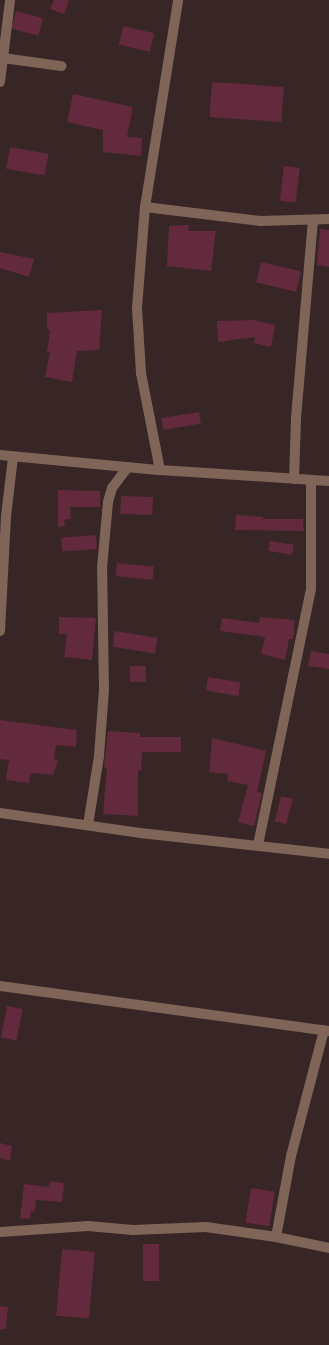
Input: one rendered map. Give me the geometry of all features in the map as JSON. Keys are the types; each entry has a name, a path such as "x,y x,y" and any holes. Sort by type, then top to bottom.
{"street":[{"path":"0,82 10,0"},
{"path":"160,470 141,373 137,308 145,208 178,0"},
{"path":"3,58 61,66"},
{"path":"145,208 260,221 329,219"},
{"path":"294,479 296,418 313,220"},
{"path":"0,455 160,470 329,480"},
{"path":"0,631 6,516 13,457"},
{"path":"88,825 99,756 104,690 102,568 108,502 112,488 128,467"},
{"path":"258,845 311,588 311,480"},
{"path":"0,813 329,854"},
{"path":"0,986 326,1030 291,1156 276,1238"},
{"path":"0,1232 88,1226 140,1230 206,1227 329,1248"}],"building":[{"path":"54,0 69,0 64,14 50,9"},
{"path":"16,11 43,18 38,36 11,28"},
{"path":"123,26 154,33 150,52 119,45"},
{"path":"212,82 284,87 281,122 210,117"},
{"path":"73,94 133,107 127,137 142,138 141,156 103,152 103,130 67,122"},
{"path":"10,147 48,154 45,175 6,169"},
{"path":"284,166 300,168 296,203 280,201"},
{"path":"189,225 188,231 216,231 211,271 167,266 169,226"},
{"path":"320,229 329,230 329,267 317,265"},
{"path":"0,252 34,259 29,277 0,268"},
{"path":"261,262 301,271 296,292 256,282"},
{"path":"102,310 99,350 77,351 72,382 45,377 50,352 47,352 50,330 47,329 47,313"},
{"path":"254,320 275,325 271,347 254,343 255,337 218,342 217,321"},
{"path":"199,412 201,424 163,430 161,418"},
{"path":"58,490 100,491 100,507 70,507 71,519 64,520 65,526 58,527"},
{"path":"121,496 153,497 152,515 120,514"},
{"path":"236,515 263,517 263,519 303,519 304,531 235,530"},
{"path":"96,535 97,549 62,551 61,537"},
{"path":"270,541 294,545 292,555 268,551"},
{"path":"117,563 154,567 152,580 116,576"},
{"path":"59,617 96,618 92,660 64,657 67,634 59,634"},
{"path":"260,617 295,620 293,639 289,639 285,660 261,654 265,637 220,631 222,618 259,623"},
{"path":"115,631 157,638 155,654 112,647"},
{"path":"311,651 329,654 329,669 308,666"},
{"path":"130,666 146,666 146,682 130,682"},
{"path":"208,677 241,682 238,696 206,691"},
{"path":"0,720 77,730 76,747 56,745 54,759 58,760 53,775 31,773 29,783 6,780 9,760 0,759"},
{"path":"108,731 140,733 140,737 181,737 181,752 142,752 141,771 138,770 138,816 103,814 107,768 104,768"},
{"path":"212,738 266,751 257,792 262,793 254,826 238,822 248,785 227,781 228,774 209,772"},
{"path":"281,796 293,799 286,824 275,821"},
{"path":"7,1006 23,1009 17,1040 1,1037"},
{"path":"0,1143 12,1146 10,1161 0,1158"},
{"path":"50,1181 64,1183 62,1202 36,1200 35,1212 31,1211 30,1219 20,1218 24,1184 49,1187"},
{"path":"251,1188 275,1192 269,1226 246,1223"},
{"path":"143,1244 159,1244 159,1281 143,1281"},
{"path":"62,1249 95,1252 89,1319 56,1316"},
{"path":"0,1306 8,1307 6,1329 0,1329"}]}
